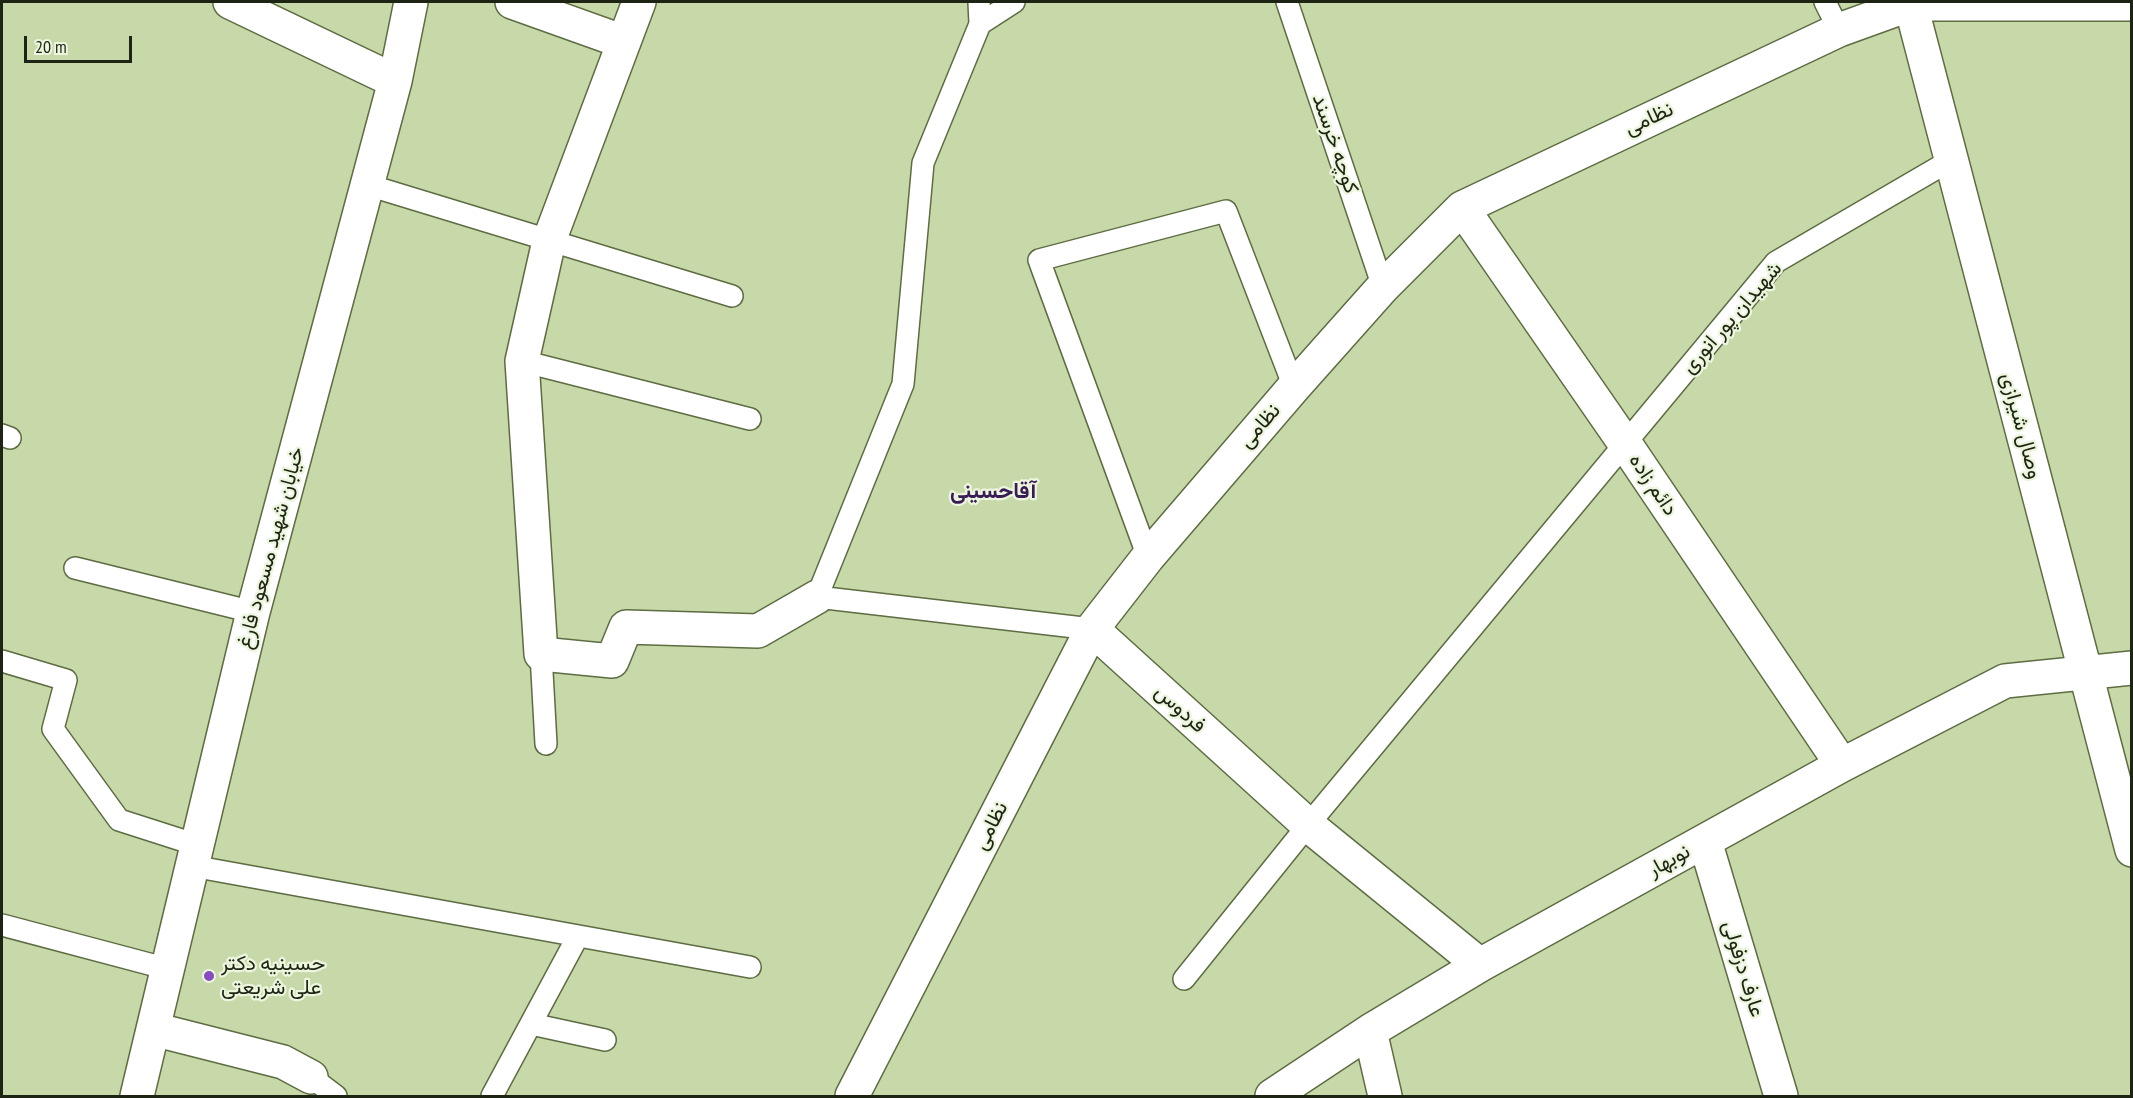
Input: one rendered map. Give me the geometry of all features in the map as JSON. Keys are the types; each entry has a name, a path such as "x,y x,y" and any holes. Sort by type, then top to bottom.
{"street":[{"path":"230,2 395,81"},
{"name":"خیابان شهید مسعود فارغ","path":"137,1096 253,612 395,81 411,2"},
{"path":"512,2 624,42"},
{"path":"639,2 549,241 522,361 541,654 612,661 626,627 758,631 817,597"},
{"name":"نظامی","path":"852,1096 1092,629 1148,556 1294,387 1383,287 1462,208 1839,30 1910,3 2132,4"},
{"name":"وصال شیرازی","path":"1910,3 2132,850"},
{"name":"دائم زاده","path":"1462,208 1626,445 1842,765"},
{"name":"فردوس","path":"1092,629 1308,825 1480,964"},
{"name":"نوبهار","path":"1272,1096 1370,1031 1480,964 1842,765 2005,681 2132,668"},
{"name":"عارف دزفولی","path":"1705,841 1781,1096"},
{"path":"153,1029 283,1062 324,1087"},
{"path":"1370,1031 1385,1096"}],"lane":[{"path":"979,2 980,24 923,163 903,384 817,597 1092,629"},
{"path":"980,24 1014,2"},
{"name":"کوچه خرسند","path":"1287,2 1383,287"},
{"path":"1825,2 1839,30"},
{"name":"شهیدان پور انوری","path":"1626,445 1776,262 1951,160"},
{"path":"368,184 732,296"},
{"path":"1148,556 1039,260 1226,211 1294,387"},
{"path":"522,361 750,419"},
{"path":"1184,979 1308,825 1626,445"},
{"path":"75,568 253,612"},
{"path":"541,654 546,744"},
{"path":"2,661 66,680 53,729 119,820 194,855 578,936 750,967"},
{"path":"2,925 168,969"},
{"path":"492,1096 578,936"},
{"path":"531,1024 605,1040"}],"place":[{"name":"حسینیه دکتر علی شریعتی","path":"209,976"}],"district":[{"name":"آقاحسینی","path":"993,492"}]}
